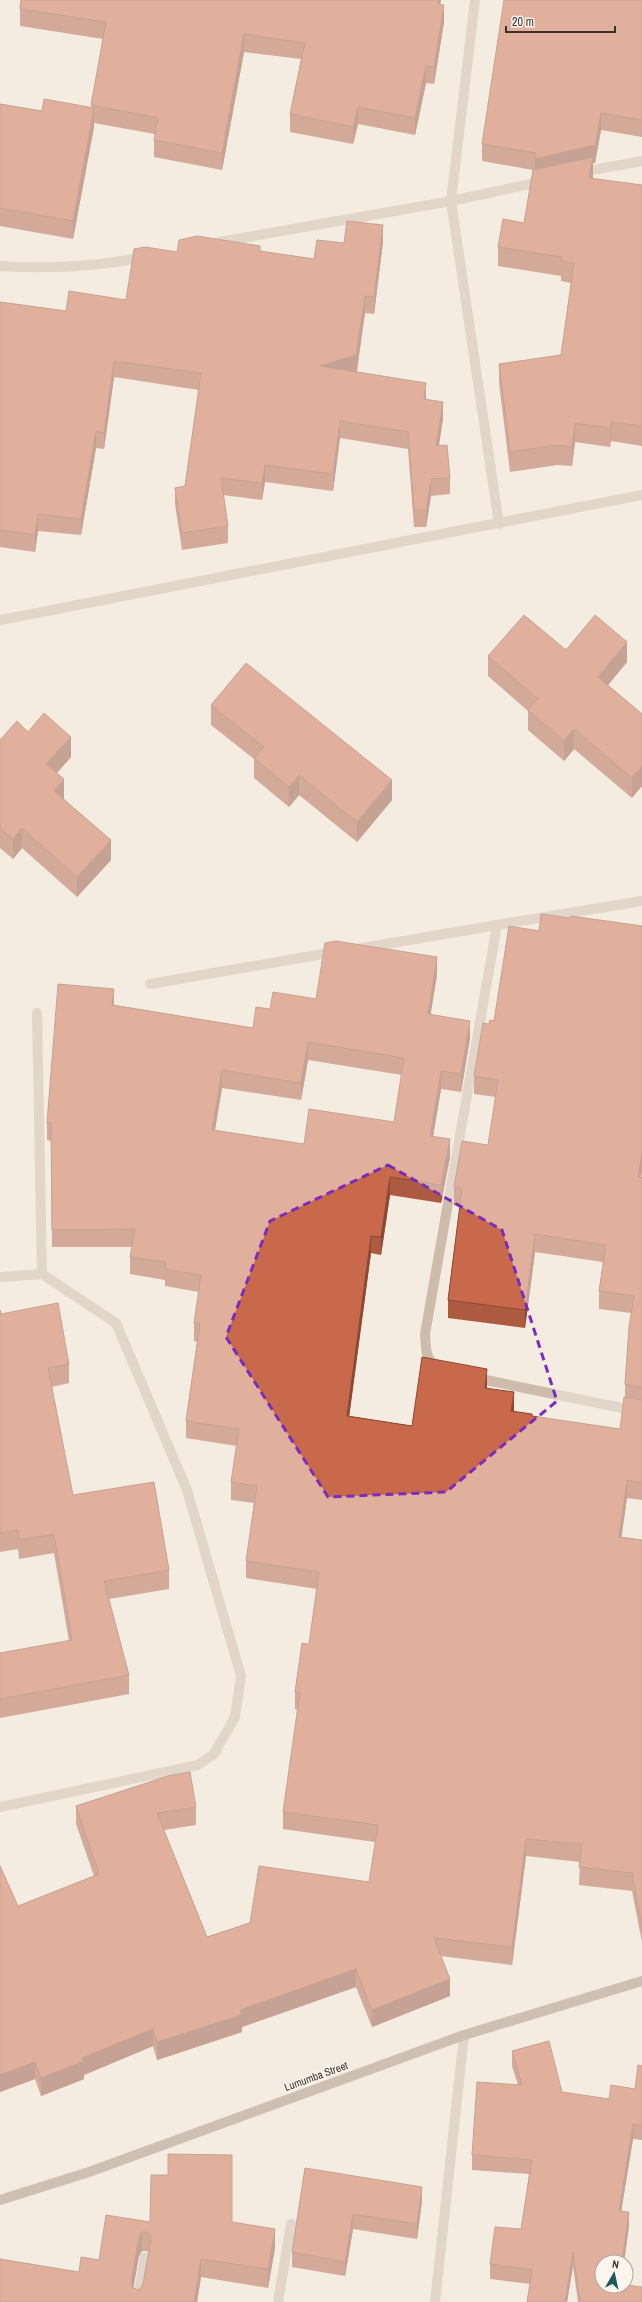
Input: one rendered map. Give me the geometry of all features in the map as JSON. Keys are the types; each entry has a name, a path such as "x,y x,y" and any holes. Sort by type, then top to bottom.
{"main road":[{"name":"Lumumba Street","path":"0,2200 89,2172 464,2035 642,1981"}],"street":[{"path":"475,0 450,202 499,524"},
{"path":"570,175 642,161"},
{"path":"203,245 450,202 555,178"},
{"path":"0,266 29,268 118,262 157,255"},
{"path":"0,620 642,495"},
{"path":"150,984 642,902"},
{"path":"448,1372 440,1370 431,1364 426,1354 426,1334 497,925"},
{"path":"37,1013 42,1274"},
{"path":"0,1277 42,1274 116,1323 187,1490 241,1676 235,1717 214,1754 198,1765 0,1807"},
{"path":"463,1375 642,1412"},
{"path":"435,2302 464,2035"},
{"path":"278,2302 291,2224"},
{"path":"137,2302 144,2257"}],"highlighted area":[{"path":"388,1165 502,1230 557,1401 446,1492 328,1497 226,1337 270,1221"}],"building":[{"path":"21,0 438,0 438,4 444,5 434,67 426,66 415,118 358,107 353,127 290,114 305,43 244,34 222,153 154,140 158,118 91,105 106,22 20,9"},
{"path":"504,0 642,0 642,120 601,113 595,145 535,159 536,153 482,144"},
{"path":"44,99 94,108 73,221 0,208 0,104 42,111"},
{"path":"593,157 589,178 642,185 642,426 611,422 610,428 575,423 572,447 558,445 510,452 499,364 561,355 574,263 561,261 562,257 498,247 503,219 524,223 533,170"},
{"path":"347,221 383,225 374,297 365,296 356,355 320,366 426,383 424,399 443,402 436,446 447,445 450,478 431,479 426,511 414,510 408,432 340,421 333,474 265,465 262,483 221,478 228,526 182,533 175,488 185,486 201,373 114,361 104,433 96,431 81,519 38,514 35,535 0,530 0,302 66,311 69,291 126,300 134,249 145,247 177,252 179,240 197,236 260,246 260,251 314,259 317,240 344,243"},
{"path":"524,615 566,650 595,615 627,642 598,677 642,714 642,766 632,778 574,729 564,741 528,710 538,699 488,656"},
{"path":"246,663 392,780 357,822 299,775 289,787 254,758 264,747 211,705"},
{"path":"44,713 71,737 46,764 64,779 54,791 111,840 77,877 22,828 13,839 0,828 0,740 17,721 28,732"},
{"path":"541,914 570,918 571,916 642,926 642,1152 638,1177 642,1178 642,1388 625,1384 629,1327 634,1296 599,1291 606,1245 535,1234 525,1310 448,1300 462,1189 454,1187 462,1141 488,1145 498,1080 474,1076 483,1023 489,1024 490,1020 494,1021 509,926 539,931"},
{"path":"336,941 437,957 428,1014 470,1021 461,1074 441,1071 430,1136 450,1139 441,1185 390,1177 381,1237 371,1236 347,1416 412,1426 422,1357 487,1369 485,1388 514,1392 511,1411 532,1414 532,1416 620,1429 624,1397 642,1400 642,1483 627,1480 619,1537 642,1540 642,1925 632,1873 579,1867 582,1844 526,1839 512,1947 434,1938 450,1979 372,2010 356,1969 240,2010 242,2015 157,2042 153,2029 82,2058 84,2061 41,2078 35,2062 0,2075 0,1866 18,1906 99,1874 76,1806 168,1776 190,1772 196,1807 157,1813 207,1937 250,1923 259,1866 369,1882 378,1825 283,1812 300,1692 295,1692 302,1643 309,1644 319,1572 246,1561 257,1486 231,1482 239,1429 186,1421 200,1324 194,1323 201,1275 165,1269 166,1262 130,1257 135,1229 52,1230 51,1123 47,1123 58,984 114,989 112,1005 253,1028 256,1007 270,1009 273,992 316,999 325,943","holes":["308,1042 404,1058 394,1122 309,1109 304,1144 212,1130 222,1070 301,1083"]},
{"path":"58,1303 69,1364 48,1368 73,1495 154,1482 169,1570 104,1581 129,1675 0,1699 0,1653 72,1640 54,1534 19,1540 18,1530 0,1533 0,1310 1,1314"},
{"path":"549,2041 562,2092 609,2099 611,2085 635,2089 638,2065 642,2066 642,2126 633,2124 619,2211 629,2212 623,2254 594,2254 594,2294 634,2294 634,2286 642,2287 642,2302 580,2302 573,2252 565,2302 527,2302 532,2270 490,2264 495,2227 521,2229 532,2160 472,2155 477,2082 522,2085 512,2051"},
{"path":"168,2154 232,2155 232,2222 275,2229 268,2269 201,2259 194,2302 0,2302 0,2259 79,2272 81,2257 99,2260 106,2215 150,2222 151,2175 168,2175","holes":["142,2232 147,2232 151,2236 151,2239 143,2284 139,2290 133,2288 131,2282 139,2237"]},
{"path":"305,2168 422,2187 417,2224 353,2214 345,2262 292,2252"}]}
